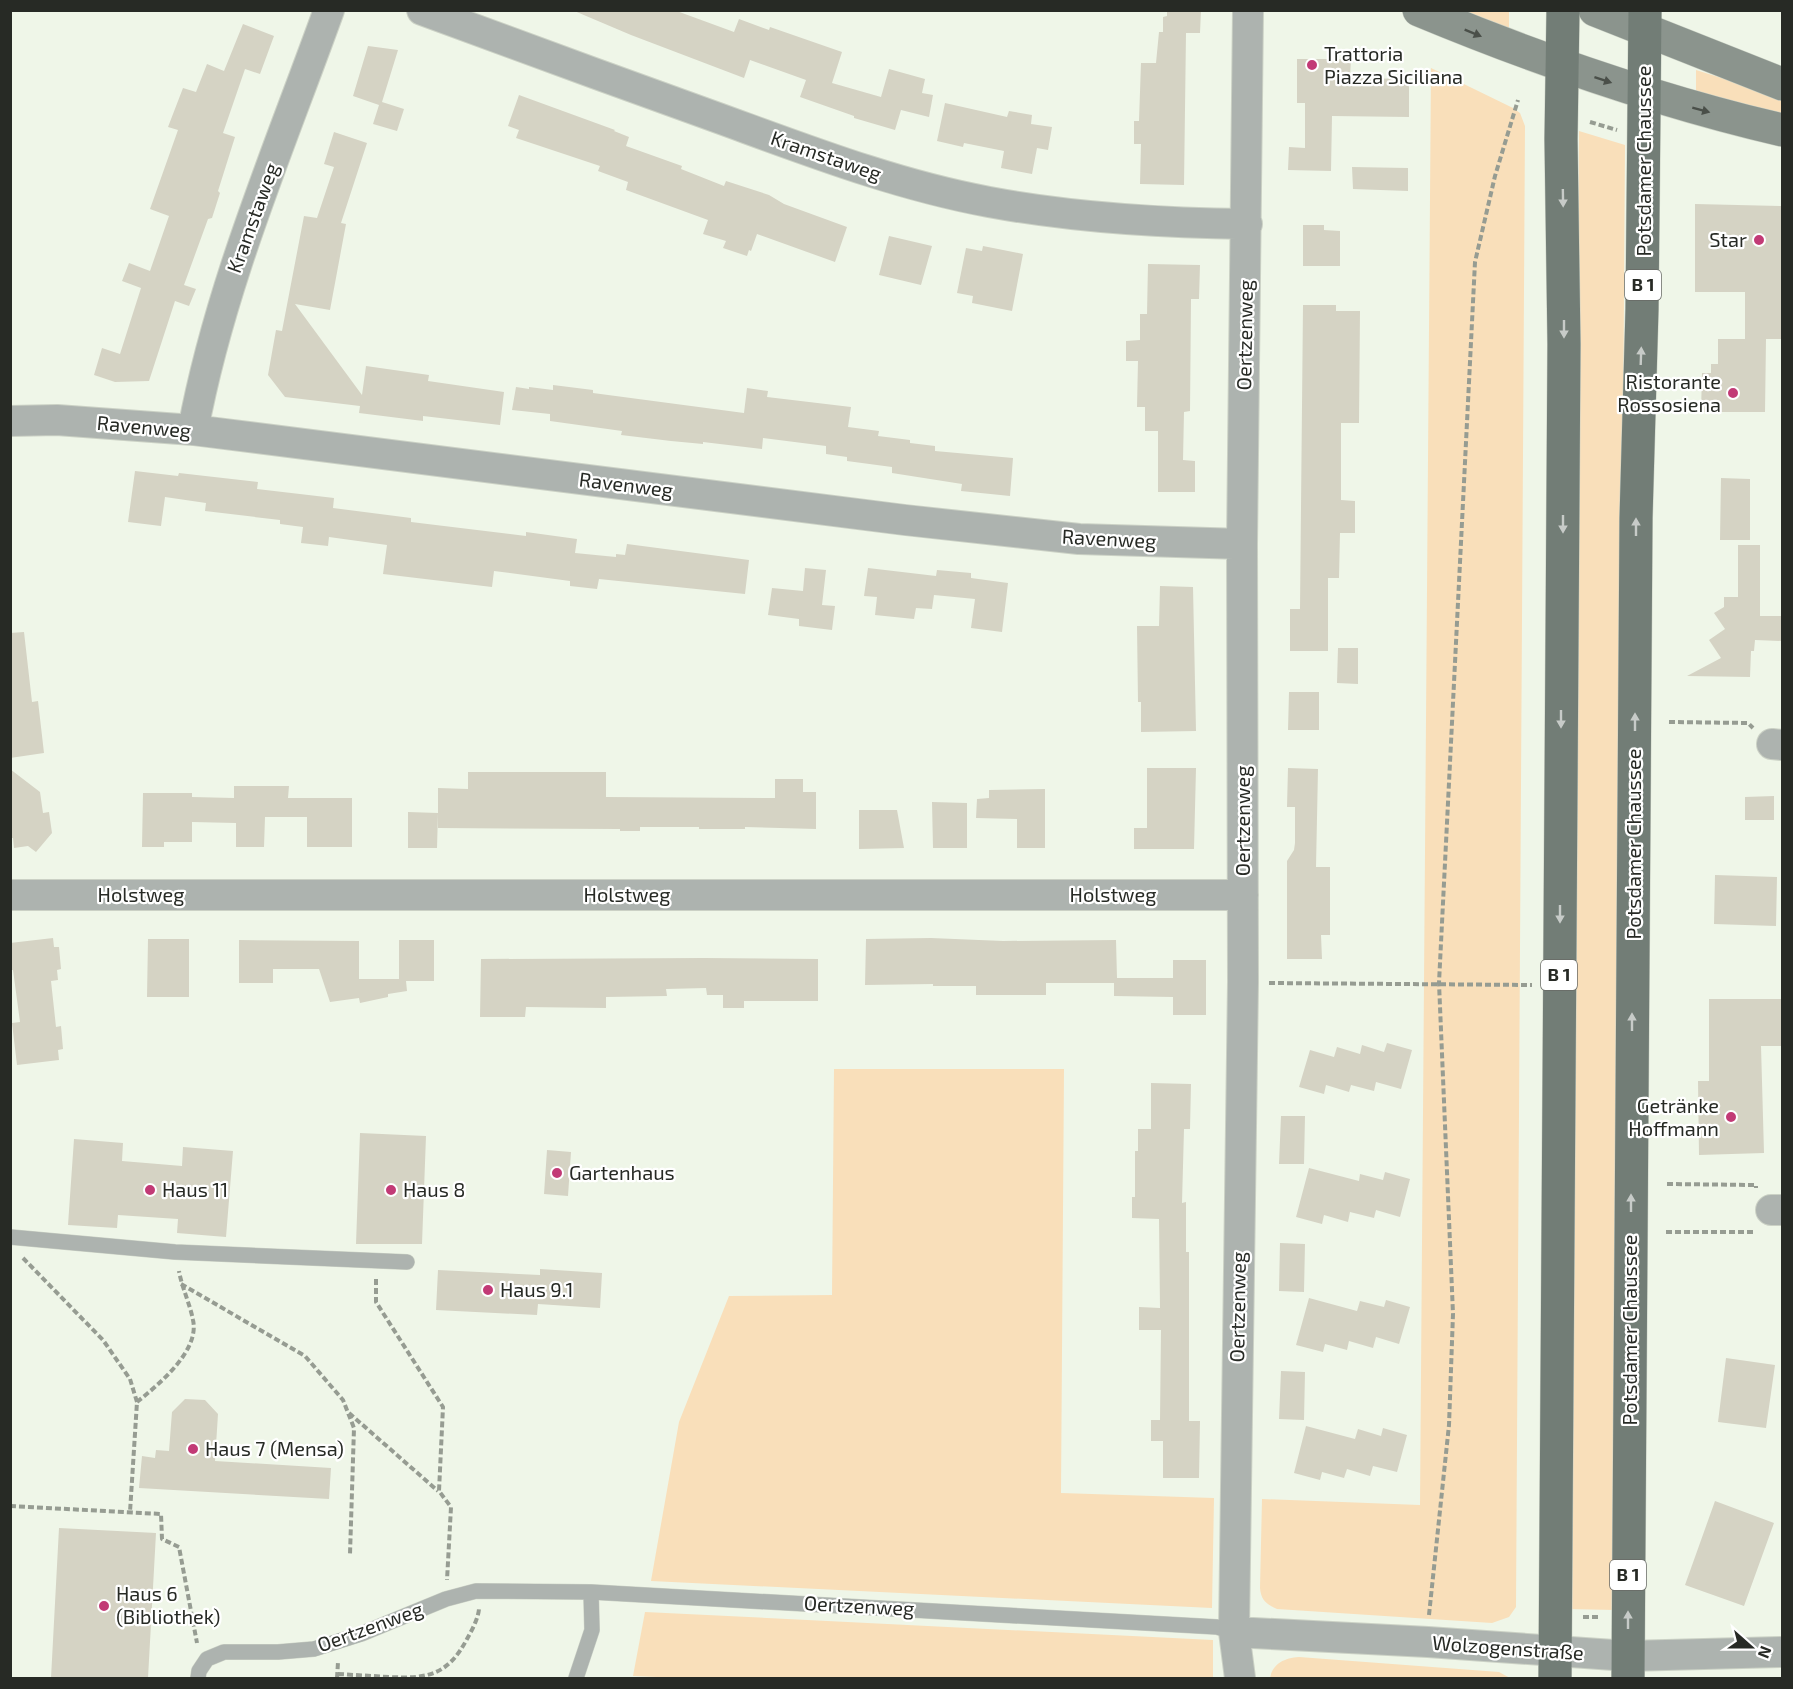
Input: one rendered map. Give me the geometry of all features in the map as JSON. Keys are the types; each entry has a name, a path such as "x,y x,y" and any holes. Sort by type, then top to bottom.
{"main road":[{"path":"1419,10 1562,66 1645,93 1782,130"},
{"name":"B 1","path":"1555,1665 1564,281 1563,10"},
{"path":"1595,10 1645,21 1782,84"},
{"name":"Potsdamer Chaussee","path":"1628,1667 1636,518 1642,309 1645,21"}],"street":[{"name":"Kramstaweg","path":"193,430 220,314 238,258 329,10"},
{"name":"Kramstaweg","path":"422,10 887,177 988,202 1075,216 1159,223 1247,224"},
{"name":"Oertzenweg","path":"1240,1678 1234,1632 1243,895 1242,544 1248,10"},
{"name":"Ravenweg","path":"10,421 57,420 193,430 904,520 1079,539 1242,544"},
{"name":"Holstweg","path":"10,895 1243,895"},
{"name":"Wolzogenstraße","path":"1234,1632 1428,1642 1555,1665 1628,1667 1782,1652"}],"lane":[{"path":"11,1237 175,1252 407,1262"},
{"name":"Oertzenweg","path":"207,1659 224,1652 278,1652 314,1648 361,1634 446,1599 481,1591 591,1592 1205,1626 1234,1632"},
{"path":"576,1678 592,1630 591,1592"},
{"path":"198,1678 199,1671 207,1659"}],"path":[{"path":"1428,1623 1449,1425 1453,1314 1439,983 1475,262 1495,176 1518,100"},
{"path":"1587,122 1627,133"},
{"path":"1669,722 1748,723 1777,744"},
{"path":"1259,983 1559,986"},
{"path":"1666,1232 1755,1232 1766,1209 1756,1185 1667,1184"},
{"path":"11,1237 22,1257 103,1340 130,1379 138,1402 130,1512"},
{"path":"138,1402 168,1376 189,1348 194,1323 181,1284 175,1252"},
{"path":"376,1260 376,1302 443,1407 439,1491"},
{"path":"181,1284 305,1356 343,1400 354,1428 350,1554"},
{"path":"348,1412 439,1491 451,1507 446,1599"},
{"path":"10,1506 161,1514 162,1539 179,1546 196,1642 207,1659"},
{"path":"338,1674 414,1678 429,1676 444,1669 459,1654 479,1614 481,1591"},
{"path":"1576,1617 1606,1617"}],"shaded area":[{"path":"1462,11 1509,11 1509,30"},
{"path":"1431,68 1513,108 1520,113 1525,126 1516,1607 1509,1617 1492,1623 1277,1609 1265,1601 1260,1588 1262,1499 1420,1505"},
{"path":"1696,70 1782,97 1782,116 1696,91"},
{"path":"1579,131 1625,145 1615,1610 1568,1609"},
{"path":"834,1069 1064,1069 1061,1493 1214,1498 1212,1608 651,1581 679,1422 729,1296 832,1295"},
{"path":"645,1612 1213,1640 1213,1678 681,1678 633,1676"},
{"path":"1299,1657 1499,1672 1510,1678 1270,1678 1280,1662"}],"building":[{"path":"572,10 674,10 734,32 739,19 769,30 770,27 842,52 832,83 881,97 889,69 925,79 922,93 933,95 929,117 901,110 895,130 854,118 854,116 800,97 806,80 750,60 744,78"},
{"path":"1167,10 1201,10 1200,33 1186,33 1184,185 1140,184 1141,144 1134,144 1134,121 1139,121 1141,63 1156,63 1159,32 1163,32 1163,17 1167,16"},
{"path":"243,24 274,36 260,74 245,69 223,133 235,137 212,218 208,219 184,285 196,289 189,306 175,301 149,381 115,382 94,375 102,348 120,354 141,288 122,281 129,263 150,271 169,216 150,209 178,130 168,127 183,88 196,92 207,64 224,71"},
{"path":"368,46 398,50 382,102 404,109 397,131 373,124 379,105 353,96"},
{"path":"1297,59 1351,59 1350,78 1409,79 1409,117 1332,116 1331,171 1288,170 1289,147 1305,148 1305,103 1297,103"},
{"path":"519,95 615,130 629,137 626,146 682,166 681,169 724,186 726,181 769,195 784,204 847,227 835,262 757,234 747,256 723,248 726,241 703,234 708,220 626,190 628,182 598,171 600,166 516,138 519,130 508,126"},
{"path":"945,103 1007,117 1009,111 1032,115 1031,124 1052,127 1048,150 1037,148 1032,174 1001,168 1004,151 964,143 963,147 937,141"},
{"path":"334,132 367,143 341,223 346,224 330,310 295,304 362,395 366,366 429,375 428,381 504,392 500,425 423,416 423,421 359,413 360,406 285,397 268,375 276,330 282,331 304,216 317,218 334,167 324,164"},
{"path":"1352,167 1408,168 1408,191 1353,189"},
{"path":"1695,204 1782,206 1782,339 1766,339 1765,412 1701,412 1702,373 1711,373 1711,364 1718,364 1718,339 1745,339 1745,292 1695,292"},
{"path":"1303,225 1324,225 1324,230 1340,231 1340,266 1303,266"},
{"path":"889,236 932,246 921,285 879,275"},
{"path":"983,246 1023,254 1012,311 972,303 973,296 957,293 966,248 982,251"},
{"path":"1148,264 1200,265 1199,299 1191,299 1190,411 1184,412 1183,460 1195,461 1195,492 1158,492 1158,431 1145,431 1145,407 1137,407 1138,361 1126,361 1126,341 1140,340 1140,314 1147,314"},
{"path":"1303,305 1336,305 1336,311 1360,311 1359,423 1341,423 1341,500 1355,501 1355,533 1340,533 1339,578 1328,578 1328,651 1290,651 1290,609 1300,609"},
{"path":"553,385 593,390 593,393 744,413 747,388 768,391 767,397 851,407 848,427 879,431 878,436 935,446 935,451 1013,458 1010,496 961,491 962,484 892,473 892,467 847,461 847,457 826,454 826,446 763,438 762,449 703,442 703,444 671,441 621,435 622,431 550,421 550,414 512,410 516,387 553,390"},
{"path":"135,471 178,476 179,473 258,482 257,489 334,498 333,508 411,518 411,522 526,536 526,532 577,539 575,553 616,557 616,554 625,555 627,544 749,560 745,594 599,579 597,589 570,586 570,581 494,571 492,587 383,574 387,545 329,537 328,546 301,543 303,527 280,524 280,520 205,511 206,503 165,497 161,526 128,522"},
{"path":"1721,478 1750,479 1750,540 1720,540"},
{"path":"1738,545 1760,545 1760,616 1782,616 1782,641 1755,640 1754,651 1751,651 1750,677 1687,676 1721,658 1709,640 1725,629 1714,613 1724,607 1724,597 1738,597"},
{"path":"805,568 826,570 822,605 835,606 832,630 799,626 799,619 768,615 772,588 803,591"},
{"path":"868,568 936,576 937,570 971,573 971,578 1008,583 1002,632 971,628 975,599 934,595 932,609 916,608 914,619 875,615 877,597 864,596"},
{"path":"1160,586 1193,587 1196,731 1141,732 1141,702 1138,702 1137,626 1159,626"},
{"path":"24,632 32,702 38,701 44,753 10,758 10,633"},
{"path":"1338,648 1358,648 1358,684 1337,683"},
{"path":"1289,692 1319,692 1319,730 1288,730"},
{"path":"1147,768 1196,768 1194,849 1134,849 1134,828 1147,828"},
{"path":"1288,768 1318,769 1316,867 1330,867 1330,935 1321,935 1322,959 1287,959 1287,861 1294,850 1295,843 1295,807 1287,807"},
{"path":"10,769 40,792 43,813 49,812 52,833 36,852 28,846 14,848 13,838 10,838"},
{"path":"468,772 606,772 606,797 775,798 775,779 803,779 803,792 816,792 816,829 640,827 640,831 620,831 620,829 438,828 438,788 468,789"},
{"path":"234,786 289,786 288,798 352,798 352,847 307,847 307,817 265,817 264,847 236,847 236,823 192,822 192,842 164,842 164,847 142,847 143,793 192,793 192,797 234,798"},
{"path":"1045,789 1045,848 1017,848 1017,819 976,818 977,799 989,798 989,790"},
{"path":"1774,796 1774,820 1745,820 1745,797"},
{"path":"932,802 967,803 967,848 933,848"},
{"path":"859,810 897,810 904,848 859,849"},
{"path":"408,812 438,813 437,848 408,848"},
{"path":"1715,875 1777,877 1776,926 1714,924"},
{"path":"53,938 54,947 59,947 61,969 57,970 58,980 51,981 56,1027 61,1026 63,1049 58,1050 59,1060 17,1065 12,1023 20,1022 13,970 10,970 10,943"},
{"path":"931,938 1003,941 1116,940 1117,978 1173,978 1173,960 1206,960 1206,1015 1173,1015 1173,997 1114,996 1114,983 1046,983 1046,995 976,995 976,986 865,985 866,939"},
{"path":"148,939 189,939 189,997 147,997"},
{"path":"239,940 359,941 359,979 399,979 399,940 434,940 434,981 406,981 407,991 360,1003 359,998 330,1002 319,969 273,969 273,983 239,983"},
{"path":"481,959 818,959 818,1001 744,1001 744,1008 723,1008 723,995 707,995 706,988 666,989 667,996 606,997 606,1008 526,1007 525,1017 480,1017"},
{"path":"1709,999 1782,999 1782,1046 1761,1046 1764,1153 1699,1155 1698,1081 1709,1081"},
{"path":"1387,1043 1412,1050 1401,1089 1376,1082 1374,1091 1351,1085 1349,1092 1326,1085 1324,1094 1299,1087 1310,1050 1334,1057 1337,1047 1360,1054 1362,1045 1384,1052"},
{"path":"1151,1083 1191,1084 1190,1129 1184,1129 1182,1203 1186,1202 1186,1252 1189,1252 1189,1421 1200,1421 1199,1478 1163,1478 1163,1441 1151,1441 1151,1420 1160,1420 1161,1330 1139,1330 1139,1307 1160,1308 1159,1219 1132,1218 1132,1197 1135,1197 1135,1151 1138,1151 1138,1129 1151,1129"},
{"path":"1281,1116 1305,1116 1304,1164 1279,1164"},
{"name":"Haus 8","path":"360,1133 426,1136 422,1244 356,1244"},
{"name":"Haus 11","path":"74,1139 123,1143 122,1161 182,1166 183,1147 233,1151 226,1237 177,1233 178,1219 118,1215 117,1228 68,1225"},
{"name":"Gartenhaus","path":"547,1150 571,1152 568,1196 544,1194"},
{"path":"1309,1168 1359,1181 1360,1174 1383,1180 1385,1172 1410,1179 1400,1217 1376,1210 1374,1218 1350,1212 1348,1222 1324,1215 1322,1224 1296,1217"},
{"path":"1280,1243 1305,1244 1304,1292 1279,1291"},
{"name":"Haus 9.1","path":"540,1269 602,1273 600,1308 538,1304 537,1315 436,1310 438,1270 540,1275"},
{"path":"1309,1298 1357,1311 1360,1301 1384,1307 1386,1300 1410,1307 1399,1344 1376,1337 1373,1348 1349,1341 1347,1350 1325,1344 1323,1352 1296,1345"},
{"path":"1726,1358 1775,1365 1766,1428 1718,1422"},
{"path":"1281,1371 1305,1372 1304,1420 1279,1419"},
{"name":"Haus 7 (Mensa)","path":"185,1399 205,1400 218,1414 215,1461 331,1468 329,1499 139,1488 142,1456 155,1458 156,1450 169,1451 172,1412"},
{"path":"1306,1426 1355,1439 1358,1429 1381,1436 1383,1428 1407,1435 1397,1472 1373,1466 1370,1476 1347,1469 1344,1478 1322,1472 1320,1480 1294,1473"},
{"path":"1715,1501 1774,1523 1744,1606 1685,1585"},
{"name":"Haus 6 (Bibliothek)","path":"59,1528 156,1533 148,1678 51,1678"}],"place":[{"name":"Trattoria Piazza Siciliana","path":"1312,65"},
{"name":"Star","path":"1759,240"},
{"name":"Ristorante Rossosiena","path":"1733,393"},
{"name":"Getränke Hoffmann","path":"1731,1117"},
{"name":"Gartenhaus","path":"557,1173"},
{"name":"Haus 11","path":"150,1190"},
{"name":"Haus 8","path":"391,1190"},
{"name":"Haus 9.1","path":"488,1290"},
{"name":"Haus 7 (Mensa)","path":"193,1449"},
{"name":"Haus 6 (Bibliothek)","path":"104,1606"}]}
